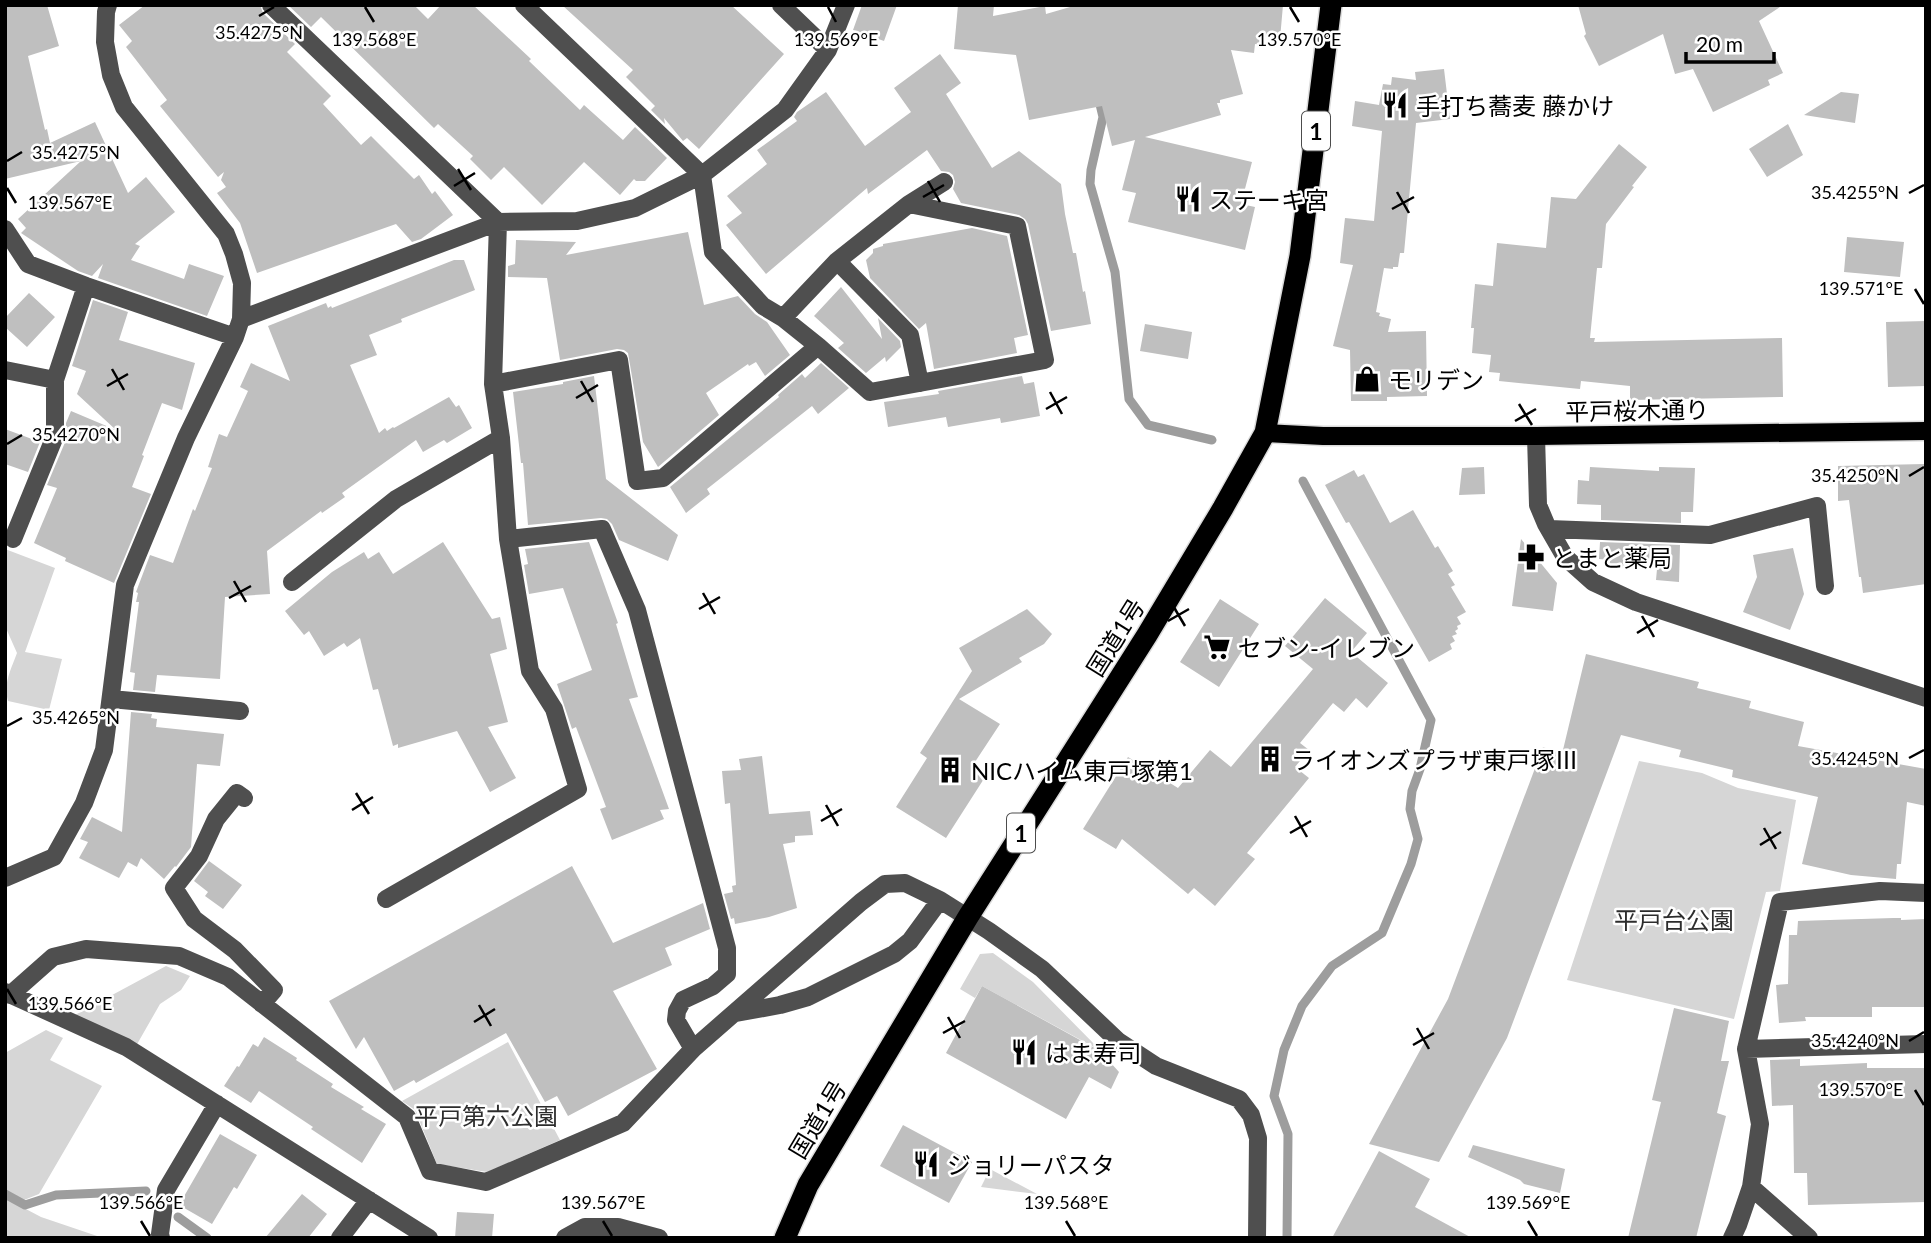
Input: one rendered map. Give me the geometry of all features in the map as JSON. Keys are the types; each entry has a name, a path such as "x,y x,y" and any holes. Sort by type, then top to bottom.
{"highway":[{"name":"国道1号","path":"785,1238 808,1185 968,917 1147,635 1265,433 1300,256 1331,5"}],"main road":[{"name":"平戸桜木通り","path":"1265,433 1322,436 1536,436 1926,431"}],"street":[{"path":"5,878 54,857 84,803 104,750 125,585 186,438 235,337 240,318 242,283 226,234 124,107 111,75 104,42 108,5"},
{"path":"271,5 498,222 493,384 501,438 508,539 530,671 554,709 578,789 386,899"},
{"path":"524,5 702,174 713,252 763,306 818,346 870,392 1045,360 1017,226 909,204"},
{"path":"780,5 828,50"},
{"path":"240,318 498,222 576,221 635,208 702,174 785,110 828,50 846,5"},
{"path":"783,318 837,261 909,204 944,182"},
{"path":"5,229 28,264 235,337"},
{"path":"837,261 910,335 920,383"},
{"path":"13,539 55,436 55,380 86,286"},
{"path":"493,384 619,360 637,481 663,478 818,346"},
{"path":"5,370 55,380"},
{"path":"1536,436 1538,505 1565,557 1593,582 1636,603 1926,698"},
{"path":"292,582 396,499 501,438"},
{"path":"1549,529 1710,535 1817,506 1825,586"},
{"path":"508,539 602,529 636,610 727,948 727,974 713,986 683,1000 677,1011 676,1020 693,1049"},
{"path":"111,699 240,711"},
{"path":"244,798 237,793 216,819 199,856 174,887 194,919 235,950 274,990 262,1004"},
{"path":"429,1238 126,1047 8,993 53,957 86,949 179,956 228,977 407,1117 430,1171 486,1182 623,1123 693,1049 861,902 885,884 905,883 968,917 1042,968 1118,1041 1156,1066 1239,1099 1251,1115 1258,1138 1257,1238"},
{"path":"1732,1238 1751,1187 1760,1124 1746,1049 1780,902 1880,891 1926,893"},
{"path":"734,1013 808,997 894,954 910,942 940,900"},
{"path":"1746,1049 1926,1044"},
{"path":"161,1238 166,1189 216,1104"},
{"path":"1751,1187 1809,1238"},
{"path":"340,1238 369,1200"},
{"path":"565,1238 585,1227 618,1227 659,1238"}],"green space":[{"path":"5,549 55,568 25,652 62,659 49,710 8,701 7,682 17,653 5,626"},
{"name":"平戸台公園","path":"1639,761 1702,773 1738,788 1796,800 1780,891 1766,892 1734,1019 1567,980"},
{"path":"993,953 1033,982 1101,1051 982,986 975,998 960,989 980,954"},
{"path":"166,966 190,976 181,990 160,1004 136,1046 75,1015"},
{"path":"46,1030 63,1038 50,1060 102,1086 39,1194 24,1200 5,1190 5,1053"},
{"name":"平戸第六公園","path":"508,1042 560,1140 487,1172 437,1164 415,1110 402,1101"},
{"path":"990,1169 1037,1194 981,1187"},
{"path":"5,1198 41,1217 103,1238 5,1238"}],"building":[{"path":"5,5 47,5 59,46 28,56 50,143 95,122 128,193 146,177 175,212 135,244 140,246 131,260 184,279 189,264 224,276 207,316 98,278 103,264 92,276 78,271 21,233 26,228 18,219 81,161 5,179"},
{"path":"145,5 260,5 263,13 295,44 287,52 331,96 323,104 361,145 371,136 414,179 419,175 432,194 435,191 453,215 421,239 412,242 396,224 257,273 240,223 217,193 226,187 221,180 224,172 218,177 160,106 167,100 126,47 132,41 119,25"},
{"path":"288,5 414,5 428,19 441,5 473,5 580,110 584,105 623,140 635,127 667,158 645,181 634,179 620,195 584,162 542,205 504,167 491,180 470,159 473,156 438,124 434,128 321,17 311,27"},
{"path":"562,5 731,5 784,54 699,149 687,138 683,141 664,118 665,124 651,110 655,106 626,77 633,70"},
{"path":"862,5 897,5 884,41 853,30"},
{"path":"958,5 994,5 993,16 1045,6 1046,14 1077,5 1283,5 1280,39 1263,37 1262,45 1255,44 1254,53 1231,50 1243,94 1220,100 1220,103 1217,103 1221,115 1145,137 1252,162 1241,204 1255,207 1245,250 1128,222 1136,193 1122,190 1135,140 1112,146 1102,106 1029,120 1016,55 954,49"},
{"path":"1578,5 1783,5 1759,21 1783,73 1768,80 1770,85 1713,112 1693,69 1675,74 1663,34 1599,66 1584,36 1586,34"},
{"path":"940,54 961,83 946,94 992,168 1019,151 1061,184 1073,253 1076,253 1091,324 1051,331 1025,219 1019,215 961,203 953,189 953,175 941,171 927,150 868,194 867,188 766,274 726,225 742,213 727,196 767,164 757,150 797,121 794,117 797,112 826,92 865,146 911,112 894,88"},
{"path":"1444,69 1450,119 1416,123 1404,253 1400,253 1398,267 1384,268 1376,312 1380,313 1379,316 1391,319 1388,332 1426,331 1427,396 1387,397 1387,401 1351,401 1350,350 1333,346 1353,265 1340,263 1345,218 1374,221 1382,131 1352,126 1355,101 1379,105 1383,84 1391,85 1392,77 1416,80 1415,72"},
{"path":"1841,92 1859,94 1855,123 1804,115"},
{"path":"1788,124 1803,155 1767,177 1749,149"},
{"path":"1619,144 1647,167 1606,224 1602,268 1597,268 1590,338 1595,338 1594,342 1782,338 1783,397 1630,400 1630,386 1581,381 1580,389 1499,381 1500,373 1489,372 1491,355 1472,353 1475,284 1493,286 1497,243 1546,248 1551,197 1576,199"},
{"path":"972,228 1007,236 1028,335 1014,338 1017,353 934,369 926,323 919,329 870,278 866,260 873,253 873,249 883,244"},
{"path":"688,232 704,305 738,296 767,322 790,355 765,376 756,362 749,366 748,364 706,393 719,415 658,467 643,442 628,353 617,349 560,360 547,278 508,277 508,266 515,264 516,240 576,242 566,255"},
{"path":"1847,237 1904,242 1900,277 1844,272"},
{"path":"454,260 464,260 475,290 401,319 402,322 369,335 377,355 350,365 379,433 385,428 387,431 394,428 449,397 456,407 459,405 472,428 447,443 444,440 423,452 416,440 342,493 345,497 322,513 321,511 267,551 270,594 225,597 220,679 157,675 155,692 133,690 135,673 130,672 139,602 136,602 136,592 150,555 173,563 212,468 208,467 219,434 227,437 248,391 240,387 251,363 290,381 268,326 326,303 328,308 332,308"},
{"path":"841,287 882,339 878,318 900,341 901,347 886,362 885,357 866,373 838,348 844,343 814,316"},
{"path":"29,293 55,317 27,347 5,327 5,318"},
{"path":"93,300 128,312 119,340 195,363 182,410 162,403 142,455 144,456 132,487 151,494 114,583 65,561 66,558 34,543 57,488 47,485 66,440 66,423 71,411 116,430 77,394 86,371 72,366"},
{"path":"1926,321 1926,386 1888,387 1886,322"},
{"path":"1145,324 1192,332 1188,359 1140,351"},
{"path":"821,363 849,388 818,414 812,406 707,489 710,494 686,513 670,487 779,397 778,395 802,374 805,378"},
{"path":"594,376 606,479 678,535 668,561 619,540 607,519 528,525 513,392"},
{"path":"1022,376 1024,384 1034,382 1040,416 1001,423 1000,418 948,427 946,417 888,427 884,402 939,394 938,391"},
{"path":"5,429 40,442 28,472 5,464"},
{"path":"1924,464 1926,584 1863,593 1849,500 1838,501 1838,466"},
{"path":"1484,467 1485,494 1459,495 1462,468"},
{"path":"1590,467 1659,471 1659,467 1695,468 1693,512 1681,512 1681,523 1601,520 1601,505 1577,504 1578,480 1589,481"},
{"path":"1354,470 1358,477 1364,474 1390,523 1413,510 1435,548 1438,546 1453,571 1448,574 1455,585 1451,587 1466,612 1457,617 1461,624 1455,631 1457,634 1452,636 1455,641 1450,644 1452,649 1429,662 1325,485"},
{"path":"1521,539 1557,583 1553,611 1512,606"},
{"path":"443,542 492,619 500,617 507,649 490,654 508,722 488,727 516,778 490,792 457,731 398,748 398,744 393,746 378,689 373,690 360,638 347,647 344,643 324,656 309,631 304,635 285,611 332,572 364,552 368,559 379,552 393,574"},
{"path":"589,542 618,623 616,624 638,697 629,699 669,809 660,810 664,819 612,840 600,809 606,807 576,727 572,729 557,684 592,670 563,588 529,594 524,565 528,564 525,549"},
{"path":"1600,542 1680,545 1679,582 1656,580 1657,569 1609,567 1610,560 1599,559"},
{"path":"1793,548 1804,594 1790,630 1743,612 1757,577 1753,555"},
{"name":"ライオンズプラザ東戸塚Ⅲ","path":"1325,598 1367,633 1351,652 1388,683 1367,708 1356,698 1344,712 1333,703 1300,743 1309,750 1295,767 1309,778 1247,853 1255,859 1215,906 1194,888 1188,894 1122,839 1116,849 1083,829 1128,757 1178,788 1210,750 1231,767 1313,669 1285,646"},
{"name":"セブン-イレブン","path":"1220,599 1259,624 1219,687 1180,662"},
{"name":"NICハイム東戸塚第1","path":"1027,609 1052,634 1044,644 1019,658 1022,662 959,699 1000,724 973,765 987,774 946,838 896,807 927,758 920,753 972,671 959,648"},
{"path":"1586,654 1699,682 1697,688 1751,701 1749,708 1804,722 1798,746 1926,769 1926,806 1907,802 1901,864 1897,864 1896,879 1851,875 1802,864 1818,797 1732,777 1733,770 1679,757 1681,750 1621,735 1507,1038 1439,1162 1369,1144 1448,999 1543,747 1562,754"},
{"path":"131,712 152,714 151,718 157,719 156,727 224,734 220,766 197,764 191,847 164,879 141,858 137,867 128,862 119,878 79,858 88,842 80,839 92,817 122,832"},
{"path":"762,756 769,814 810,811 813,835 795,836 795,842 783,844 797,908 735,924 724,894 733,892 732,886 736,885 730,803 725,804 722,771 741,770 739,759"},
{"path":"209,861 242,885 223,909 205,896 208,892 194,881"},
{"path":"572,866 613,943 703,903 710,929 665,948 672,965 613,991 657,1069 568,1116 557,1096 545,1102 506,1033 416,1083 414,1080 394,1091 364,1037 356,1049 329,1001"},
{"path":"1926,919 1926,1007 1872,1007 1872,1017 1805,1017 1806,1021 1779,1023 1776,985 1788,984 1789,935 1797,935 1798,921"},
{"name":"はま寿司","path":"982,986 1100,1051 1119,1072 1111,1089 1089,1077 1066,1119 946,1053"},
{"path":"1674,1008 1729,1021 1721,1061 1729,1061 1717,1113 1726,1116 1696,1238 1628,1238 1661,1102 1652,1100"},
{"path":"264,1037 333,1084 331,1087 364,1107 361,1109 386,1124 362,1163 259,1091 251,1103 224,1086 253,1044 258,1047"},
{"path":"1800,1059 1800,1066 1867,1063 1867,1068 1926,1068 1926,1202 1808,1205 1807,1173 1794,1173 1793,1105 1772,1106 1770,1060"},
{"name":"ジョリーパスタ","path":"903,1125 972,1162 949,1203 880,1166"},
{"path":"220,1134 257,1155 212,1224 179,1205"},
{"path":"1473,1145 1565,1169 1560,1193 1524,1184 1468,1157"},
{"path":"1379,1151 1430,1179 1415,1207 1472,1238 1332,1238"},
{"path":"302,1194 327,1214 308,1238 265,1238"},
{"path":"457,1212 494,1214 492,1238 455,1238"}],"waterway":[{"path":"1098,96 1103,117 1090,184 1115,272 1129,399 1148,425 1212,440"},
{"path":"1287,1238 1288,1134 1274,1096 1284,1050 1302,1006 1332,966 1382,933 1411,864 1418,839 1410,809 1412,791 1431,720 1303,481"},
{"path":"5,1194 25,1205 56,1195 146,1191"},
{"path":"178,1217 207,1238"}],"place":[{"name":"手打ち蕎麦 藤かけ","path":"1395,105"},
{"name":"ステーキ宮","path":"1188,199"},
{"name":"モリデン","path":"1367,379"},
{"name":"とまと薬局","path":"1531,557"},
{"name":"セブン-イレブン","path":"1217,647"},
{"name":"ライオンズプラザ東戸塚Ⅲ","path":"1270,759"},
{"name":"NICハイム東戸塚第1","path":"950,770"},
{"name":"はま寿司","path":"1024,1052"},
{"name":"ジョリーパスタ","path":"926,1164"}]}
